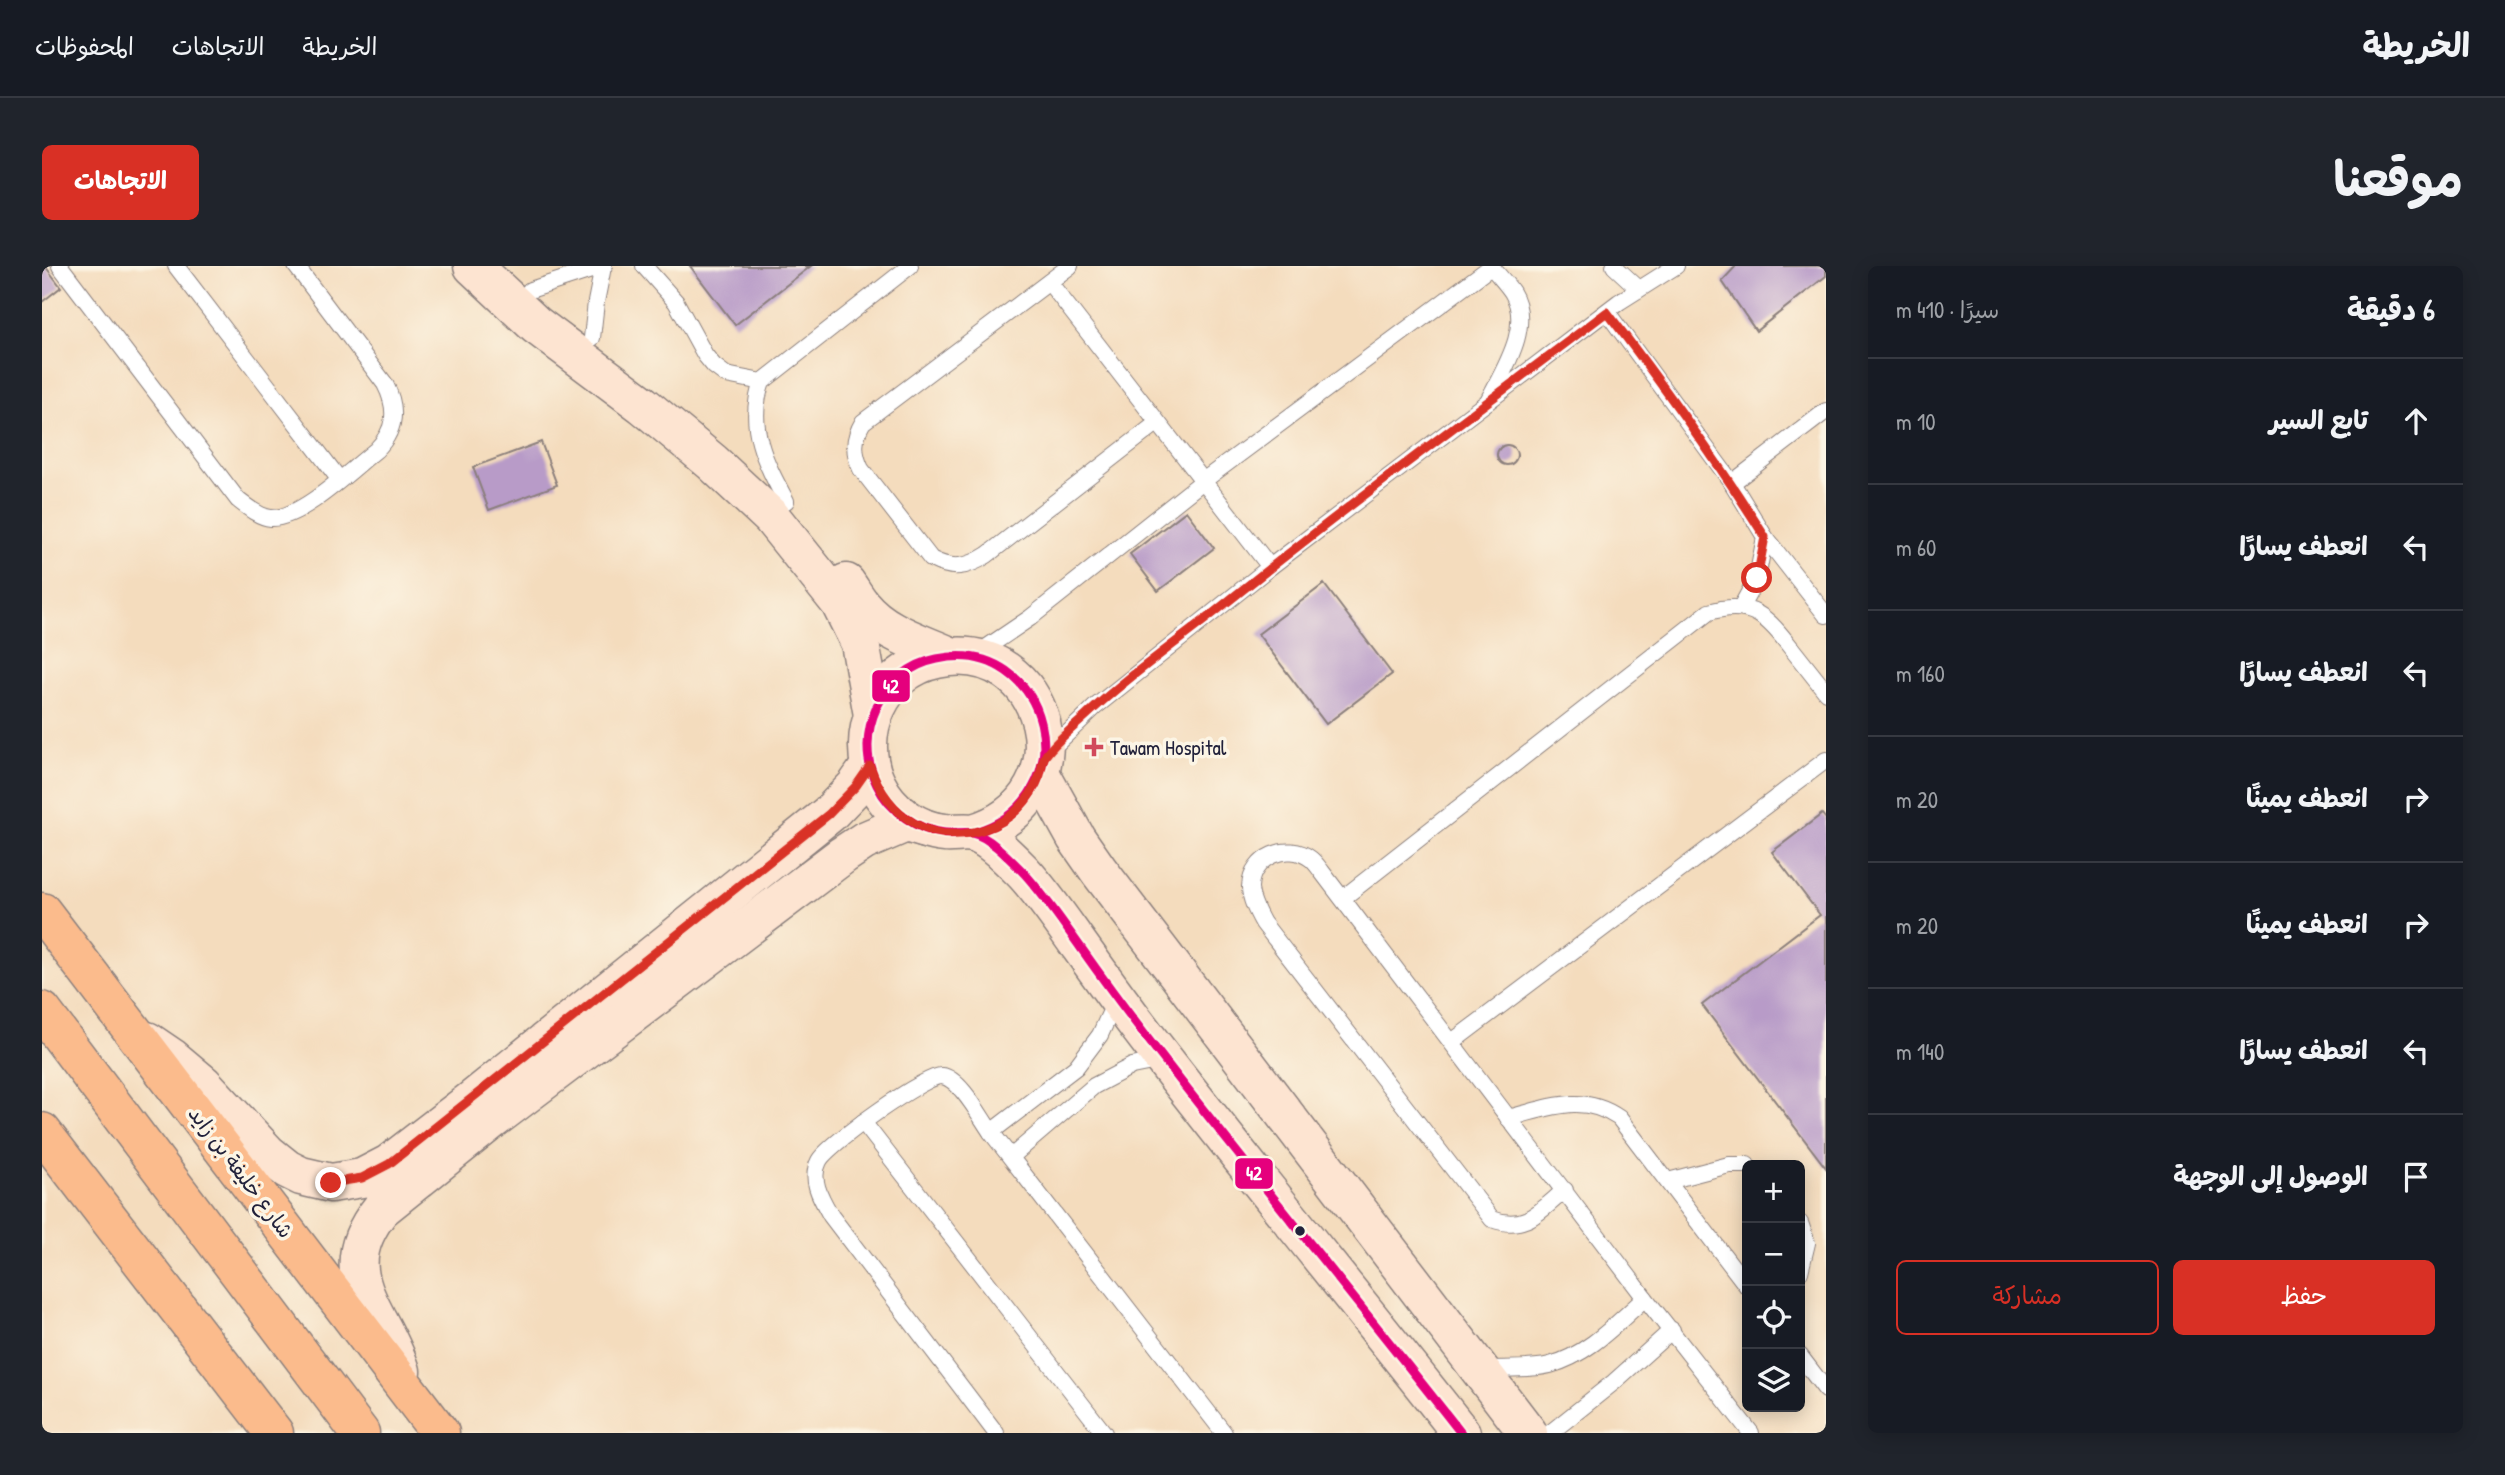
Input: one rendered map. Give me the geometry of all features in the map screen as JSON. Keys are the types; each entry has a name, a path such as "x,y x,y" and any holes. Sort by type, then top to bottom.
{"main road":[{"name":"شارع خليفة بن زايد","path":"42,912 440,1433"},
{"path":"42,1011 360,1433"},
{"path":"42,1132 274,1433"}],"street":[{"path":"473,266 536,325 643,405 712,462 771,517 840,603 860,643 873,715 868,749 870,766 877,786 889,803 905,818 923,828"},
{"path":"407,1390 397,1357 367,1301 358,1269 363,1236 380,1209 492,1120 864,841 906,823 940,833 973,832 1003,821 1015,812 1030,794 1042,765 1045,743 1040,716 1027,692 1008,673 996,666 902,637 881,624 863,608 786,501 724,442 517,278"},
{"path":"873,715 890,686 902,674 933,659 960,657"},
{"path":"1042,765 1070,827 1100,871 1528,1433"},
{"path":"137,1034 203,1084 267,1153 287,1169 301,1176 331,1183 362,1178 389,1164 451,1116 829,814 856,786 870,766"},
{"path":"973,832 1004,852 1031,881 1164,1060 1461,1433"},
{"path":"1411,1370 1432,1378 1483,1433"}],"lane":[{"path":"60,266 238,500 269,518 300,510 386,440 395,411 385,384 296,266"},
{"path":"176,266 339,479"},
{"path":"517,278 604,266 592,338"},
{"path":"644,266 676,302 705,355 714,366 726,375 762,382"},
{"path":"786,501 766,462 756,431 755,407 762,382 910,266"},
{"path":"1070,266 863,422 856,433 854,445 861,469 931,559 944,566 960,568 975,563 1157,423"},
{"path":"960,657 1030,618 1203,481 1492,266 1513,293 1519,309 1520,327 1487,403"},
{"path":"1614,266 1639,289"},
{"path":"1042,765 1095,707 1270,567 1607,312 1676,266"},
{"path":"1049,282 1270,567"},
{"path":"1607,312 1731,483 1765,537 1826,615"},
{"path":"1731,483 1826,411"},
{"path":"1741,607 1757,578 1765,537"},
{"path":"1343,898 1709,612 1725,607 1741,607 1765,617 1826,692"},
{"path":"1452,1042 1826,760"},
{"path":"1564,1190 1532,1218 1505,1224 1492,1219 1263,923 1250,890 1252,875 1262,861 1277,852 1294,852 1311,859 1751,1433"},
{"path":"991,1132 1076,1067 1100,1035 1117,998"},
{"path":"1011,1157 1094,1086 1132,1066 1164,1060"},
{"path":"996,1433 839,1227 820,1198 814,1179 819,1160 863,1122 934,1076 952,1079 959,1087 1224,1433"},
{"path":"1508,1118 1576,1103 1606,1109 1619,1118 1742,1279"},
{"path":"863,1122 1104,1433"},
{"path":"1668,1181 1729,1165 1742,1165"},
{"path":"1805,1237 1805,1258"},
{"path":"1478,1369 1549,1365 1569,1358 1587,1347 1645,1298"},
{"path":"1550,1433 1614,1382 1672,1330"},
{"path":"1805,1363 1826,1391"}],"building":[{"path":"42,266 45,266 61,287 42,302"},
{"path":"690,266 811,266 735,325"},
{"path":"1736,266 1826,266 1826,276 1756,331 1722,281"},
{"path":"541,442 557,485 489,510 473,467"},
{"path":"1503,445 1511,445 1517,455 1511,465 1503,465 1497,459 1497,451"},
{"path":"1186,511 1214,548 1158,591 1130,554"},
{"path":"1324,584 1392,674 1326,724 1258,634"},
{"path":"1822,814 1826,819 1826,1168 1702,1005 1820,915 1772,852"}],"transit line":[{"name":"42","path":"973,833 1010,814 1033,787 1043,756 1041,723 1029,694 1006,671 975,658 937,659 900,676 877,707 870,726 868,746 870,766 882,794 896,811 914,824 945,833 966,832 979,835 1024,873 1047,900 1165,1061 1461,1433"}],"place":[{"name":"Tawam Hospital","path":"1094,747"}],"route":[{"path":"331,1183 347,1182 376,1172 472,1100 829,814 856,786 870,766 877,786 889,803 905,818 923,828 957,834 988,828 1003,821 1026,800 1040,773 1044,757 1095,707 1270,567 1607,312 1731,483 1765,537 1757,578"}]}
